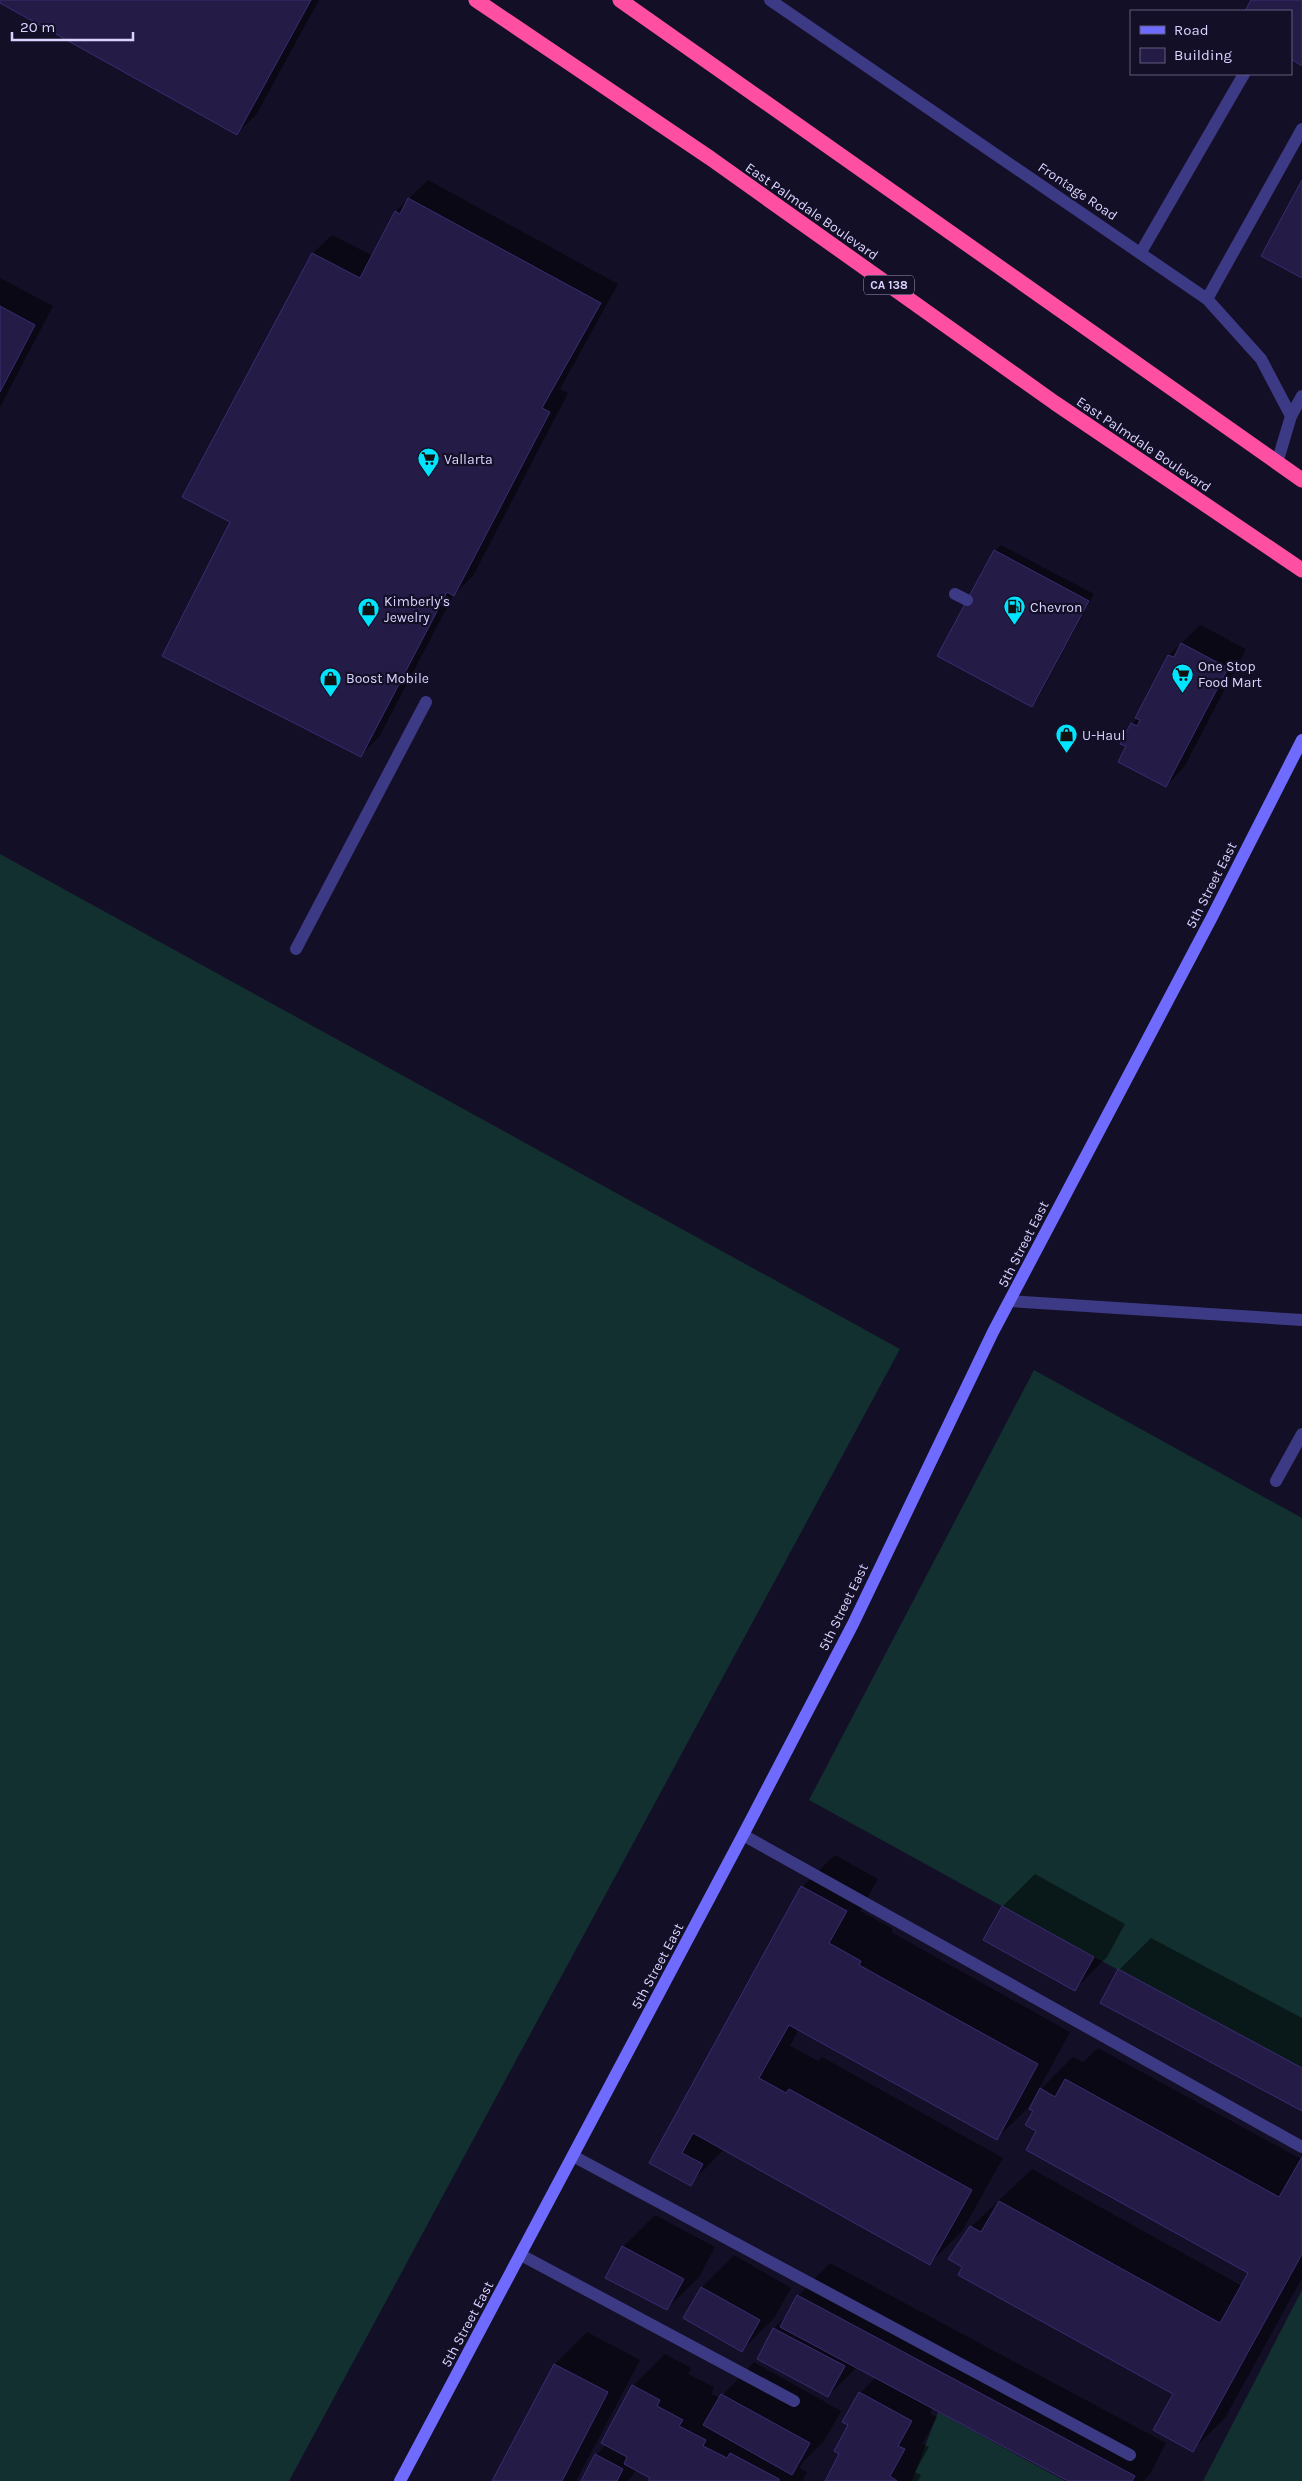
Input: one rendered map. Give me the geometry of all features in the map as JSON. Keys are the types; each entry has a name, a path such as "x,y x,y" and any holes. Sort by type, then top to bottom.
{"highway":[{"name":"East Palmdale Boulevard","path":"476,0 718,164 1055,403 1302,570"},
{"path":"620,0 1302,480"}],"street":[{"name":"Frontage Road","path":"770,0 1208,299 1261,359 1291,416"},
{"path":"1141,252 1243,75"},
{"path":"1208,299 1302,129"},
{"path":"1277,463 1291,416 1302,396"},
{"path":"954,594 967,600"},
{"path":"296,949 426,702"},
{"name":"5th Street East","path":"400,2481 853,1624 1010,1301 1212,917 1302,740"},
{"path":"1010,1301 1302,1320"},
{"path":"1276,1480 1302,1434"},
{"path":"743,1835 1302,2147"},
{"path":"573,2156 1130,2455"},
{"path":"520,2255 794,2401"}],"green space":[{"path":"0,854 900,1349 289,2481 0,2481"},
{"path":"1034,1370 1302,1518 1302,2071 809,1800"},
{"path":"1302,2290 1302,2481 1203,2481"},
{"path":"938,2412 1065,2481 912,2481"}],"building":[{"path":"0,0 311,0 237,135 0,3"},
{"path":"1251,0 1302,0 1302,66 1292,60 1292,10 1246,10"},
{"path":"1302,180 1302,278 1261,256"},
{"path":"408,198 601,303 542,408 550,412 454,596 447,592 361,757 162,656 230,522 182,497 312,253 360,278 395,211 400,214"},
{"path":"0,306 35,325 0,392"},
{"name":"Chevron","path":"994,550 1089,601 1032,707 937,656"},
{"name":"One Stop Food Mart","path":"1181,643 1228,668 1166,787 1118,762 1126,746 1120,744 1131,723 1137,726 1140,720 1135,718 1168,655 1174,657"},
{"path":"801,1886 847,1911 829,1943 861,1961 859,1965 1038,2064 997,2140 789,2025 759,2078 786,2093 789,2089 972,2190 930,2265 693,2133 682,2153 703,2164 691,2186 649,2163"},
{"path":"1002,1906 1094,1957 1075,1991 983,1940"},
{"path":"1118,1969 1302,2068 1302,2111 1100,2003"},
{"path":"1065,2079 1279,2197 1302,2157 1302,2254 1193,2452 1153,2430 1173,2394 958,2275 962,2267 948,2259 970,2226 981,2232 999,2201 1220,2323 1248,2273 1026,2150 1036,2131 1025,2125 1033,2111 1029,2109 1040,2088 1055,2097"},
{"path":"622,2246 684,2279 667,2310 605,2278"},
{"path":"701,2287 760,2320 742,2352 683,2318"},
{"path":"797,2295 1135,2476 1132,2481 1068,2481 780,2327"},
{"path":"773,2328 845,2366 828,2397 757,2359"},
{"path":"554,2364 608,2392 562,2481 492,2481"},
{"path":"632,2385 660,2400 657,2406 683,2420 679,2426 706,2440 703,2446 727,2458 730,2453 779,2479 779,2481 648,2481 650,2478 624,2464 627,2457 601,2443"},
{"path":"859,2392 912,2421 898,2446 905,2449 890,2476 897,2481 825,2481 839,2454 834,2451 848,2425 842,2422"},
{"path":"721,2394 810,2443 792,2475 703,2425"},
{"path":"595,2454 623,2469 617,2481 581,2481"}],"place":[{"name":"Vallarta","path":"428,478"},
{"name":"Chevron","path":"1014,626"},
{"name":"Kimberly's Jewelry","path":"368,628"},
{"name":"One Stop Food Mart","path":"1182,693"},
{"name":"Boost Mobile","path":"330,697"},
{"name":"U-Haul","path":"1066,754"}]}
